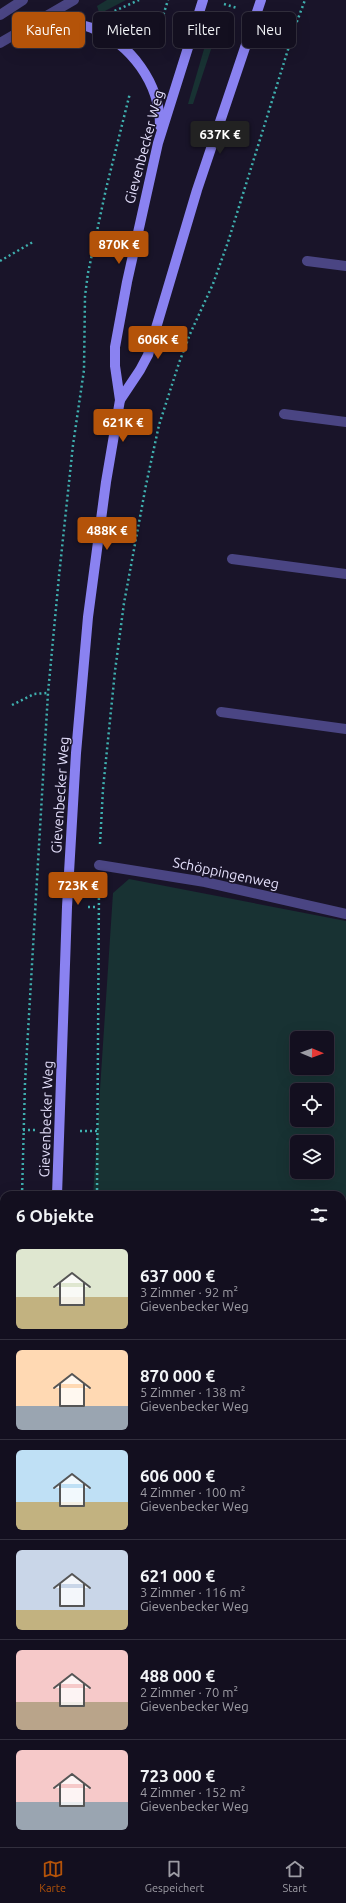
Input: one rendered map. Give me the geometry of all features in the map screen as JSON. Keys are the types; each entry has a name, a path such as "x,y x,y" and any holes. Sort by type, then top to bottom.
{"main road":[{"name":"Gievenbecker Weg","path":"58,1191 68,900 76,753 88,617 106,482 120,400 115,366 115,346 142,208 160,134 203,0"},
{"name":"Gievenbecker Weg","path":"120,400 148,355 196,190 261,0"},
{"path":"85,26 105,34 129,52 143,69 156,100 160,119 160,134"}],"street":[{"path":"0,15 23,0"},
{"path":"52,12 74,0"},
{"path":"0,43 12,36"},
{"path":"308,261 346,266"},
{"path":"284,414 346,422"},
{"path":"232,559 346,574"},
{"path":"221,712 346,729"},
{"name":"Schöppingenweg","path":"99,866 204,882 346,914"}],"path":[{"path":"22,1191 25,1083 48,693 59,576 84,370 85,296 88,273 106,189 131,91 150,57 168,0"},
{"path":"97,1191 99,866 103,789 116,663 135,544 159,425 179,363 216,277 296,22 306,0"},
{"path":"0,261 32,242"},
{"path":"12,705 34,694 48,693"}],"green space":[{"path":"107,0 126,0 103,12 99,12 97,6"},
{"path":"204,48 211,48 193,104 188,104"},
{"path":"129,879 346,921 346,1191 93,1191 113,893"}]}
